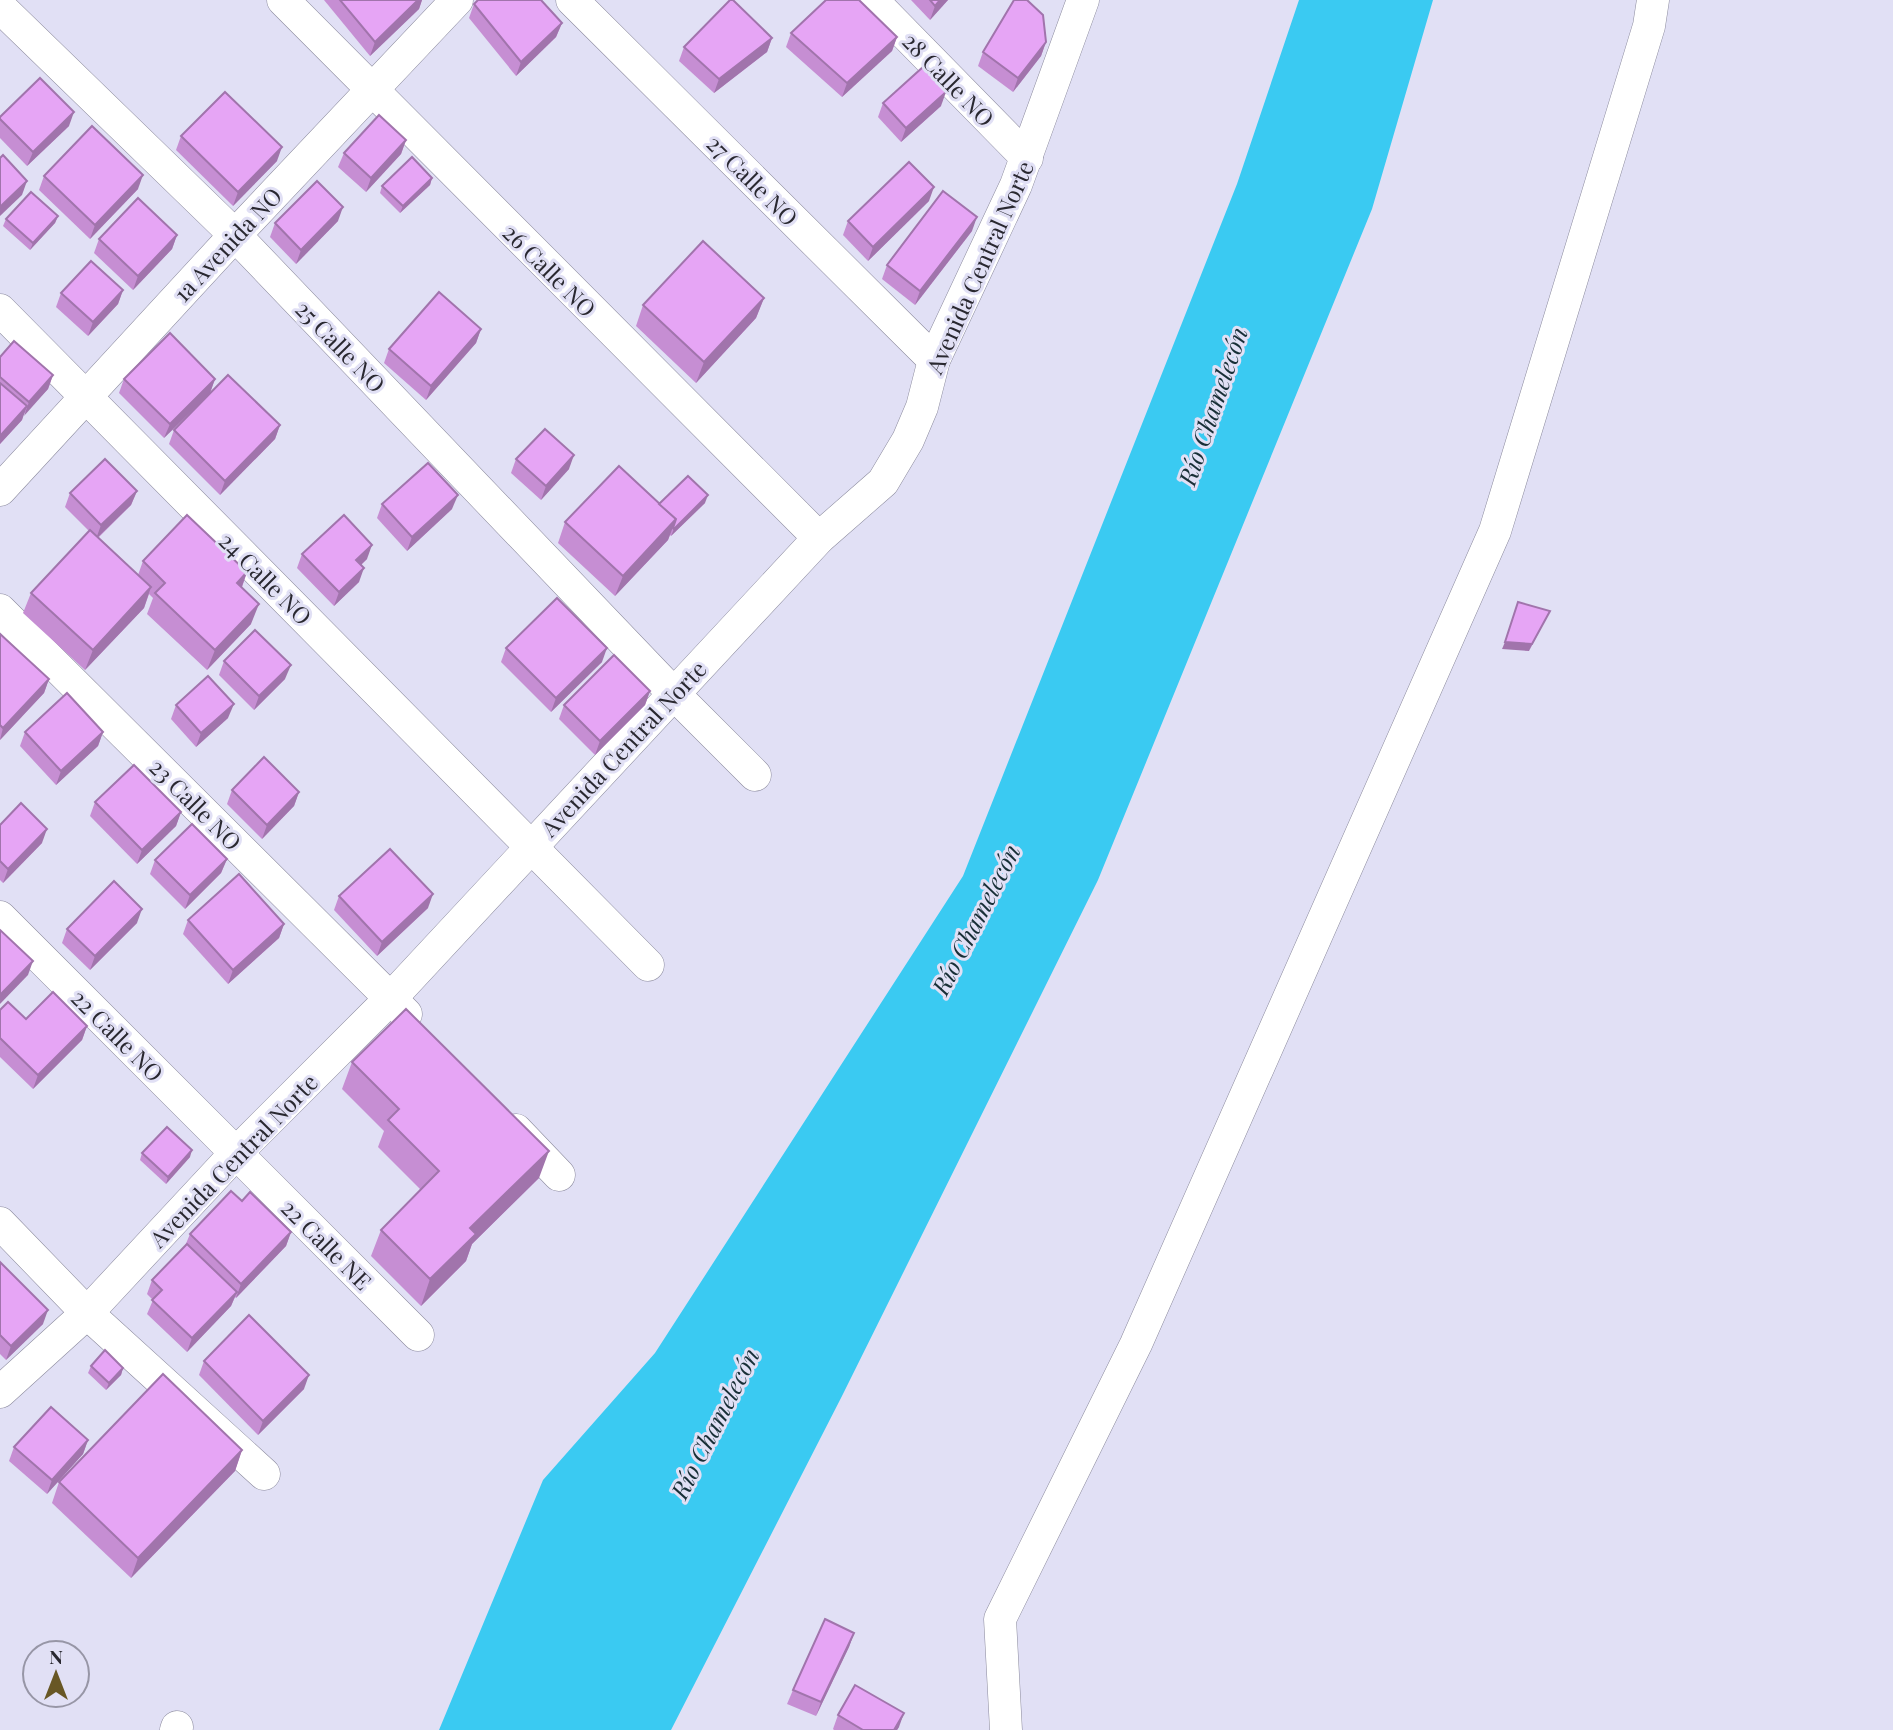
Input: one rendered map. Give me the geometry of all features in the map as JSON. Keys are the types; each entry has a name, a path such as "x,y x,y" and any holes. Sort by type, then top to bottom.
{"street":[{"name":"26 Calle NO","path":"283,0 819,538"},
{"name":"1a Avenida NO","path":"0,490 457,0"},
{"name":"27 Calle NO","path":"572,0 934,360"},
{"name":"28 Calle NO","path":"872,0 1027,158"},
{"name":"Avenida Central Norte","path":"0,1392 88,1313 236,1153 391,998 819,538 883,482 908,440 922,407 934,360 1027,158 1083,0"},
{"path":"1006,1730 1000,1619 1136,1344 1495,531 1649,26 1653,0"},
{"name":"25 Calle NO","path":"0,7 235,235 673,693 755,775"},
{"name":"24 Calle NO","path":"0,310 648,965"},
{"name":"23 Calle NO","path":"0,610 429,1038"},
{"name":"22 Calle NO","path":"0,917 236,1153"},
{"path":"494,1107 559,1175"},
{"name":"22 Calle NE","path":"236,1153 418,1335"},
{"path":"0,1223 88,1313 264,1474"}],"water":[{"name":"Río Chamelecón","path":"1299,0 1433,0 1372,209 1098,880 842,1396 671,1730 439,1730 543,1480 655,1353 963,876 1237,184"}],"building":[{"path":"340,0 418,0 375,42"},
{"path":"478,0 541,0 562,23 521,62 474,4"},
{"path":"730,0 772,38 719,79 684,47"},
{"path":"826,0 859,0 897,37 847,83 791,33"},
{"path":"1014,0 1027,0 1043,15 1046,42 1018,78 983,52"},
{"path":"923,67 946,92 906,128 883,103"},
{"path":"40,78 74,112 33,152 0,117"},
{"path":"225,92 282,147 238,192 181,136"},
{"path":"379,115 406,140 371,178 344,153"},
{"path":"92,126 143,175 95,225 44,176"},
{"path":"3,155 27,181 0,207 0,158"},
{"path":"412,157 432,178 403,206 382,186"},
{"path":"909,162 934,187 873,247 848,221"},
{"path":"317,181 343,207 301,250 275,223"},
{"path":"943,191 977,217 920,291 887,265"},
{"path":"31,192 58,216 33,243 6,219"},
{"path":"138,198 177,235 138,276 99,239"},
{"path":"703,241 764,298 704,362 643,305"},
{"path":"91,261 123,290 93,322 61,293"},
{"path":"439,292 481,329 431,386 389,349"},
{"path":"170,333 215,379 170,424 124,379"},
{"path":"14,341 53,375 29,402 0,377 0,357"},
{"path":"228,375 280,425 225,481 174,430"},
{"path":"0,383 27,406 0,436"},
{"path":"545,429 574,455 546,486 516,459"},
{"path":"105,459 137,491 101,525 70,493"},
{"path":"428,463 458,495 412,537 382,504"},
{"path":"619,466 676,519 623,576 565,522"},
{"path":"688,476 708,495 674,529 676,519 659,504"},
{"path":"187,515 247,572 237,583 259,604 215,650 155,593 165,583 143,561"},
{"path":"344,515 372,545 356,560 364,568 339,592 302,554"},
{"path":"90,530 151,587 93,650 31,593"},
{"path":"557,598 607,648 556,698 506,648"},
{"path":"1518,602 1550,611 1532,644 1505,642"},
{"path":"255,630 291,665 259,696 224,661"},
{"path":"0,634 49,679 3,728 0,725"},
{"path":"614,655 650,691 600,741 564,705"},
{"path":"208,676 234,704 201,733 176,705"},
{"path":"67,693 103,732 61,771 25,732"},
{"path":"264,757 299,792 267,825 232,790"},
{"path":"134,765 181,812 142,850 95,802"},
{"path":"21,803 47,829 8,869 0,861 0,825"},
{"path":"192,824 227,859 190,895 155,860"},
{"path":"390,849 433,894 382,942 339,896"},
{"path":"239,874 284,924 233,970 188,920"},
{"path":"114,881 142,909 95,956 67,929"},
{"path":"0,930 33,961 0,995"},
{"path":"53,992 87,1026 38,1075 0,1038 0,1010 8,1002 26,1019"},
{"path":"406,1009 549,1151 470,1228 476,1234 430,1279 381,1230 439,1171 388,1120 399,1109 352,1062"},
{"path":"167,1127 192,1150 168,1177 142,1153"},
{"path":"231,1191 242,1201 250,1192 291,1232 241,1284 190,1234"},
{"path":"187,1244 237,1292 192,1338 152,1300 162,1290 152,1280"},
{"path":"0,1262 48,1310 11,1346 0,1335"},
{"path":"249,1315 309,1375 263,1421 204,1361"},
{"path":"105,1350 123,1368 109,1383 91,1366"},
{"path":"163,1374 242,1450 138,1558 59,1482"},
{"path":"51,1407 88,1440 52,1480 14,1447"},
{"path":"825,1619 854,1633 821,1702 793,1690"},
{"path":"855,1685 904,1713 894,1730 863,1730 838,1715"}]}
